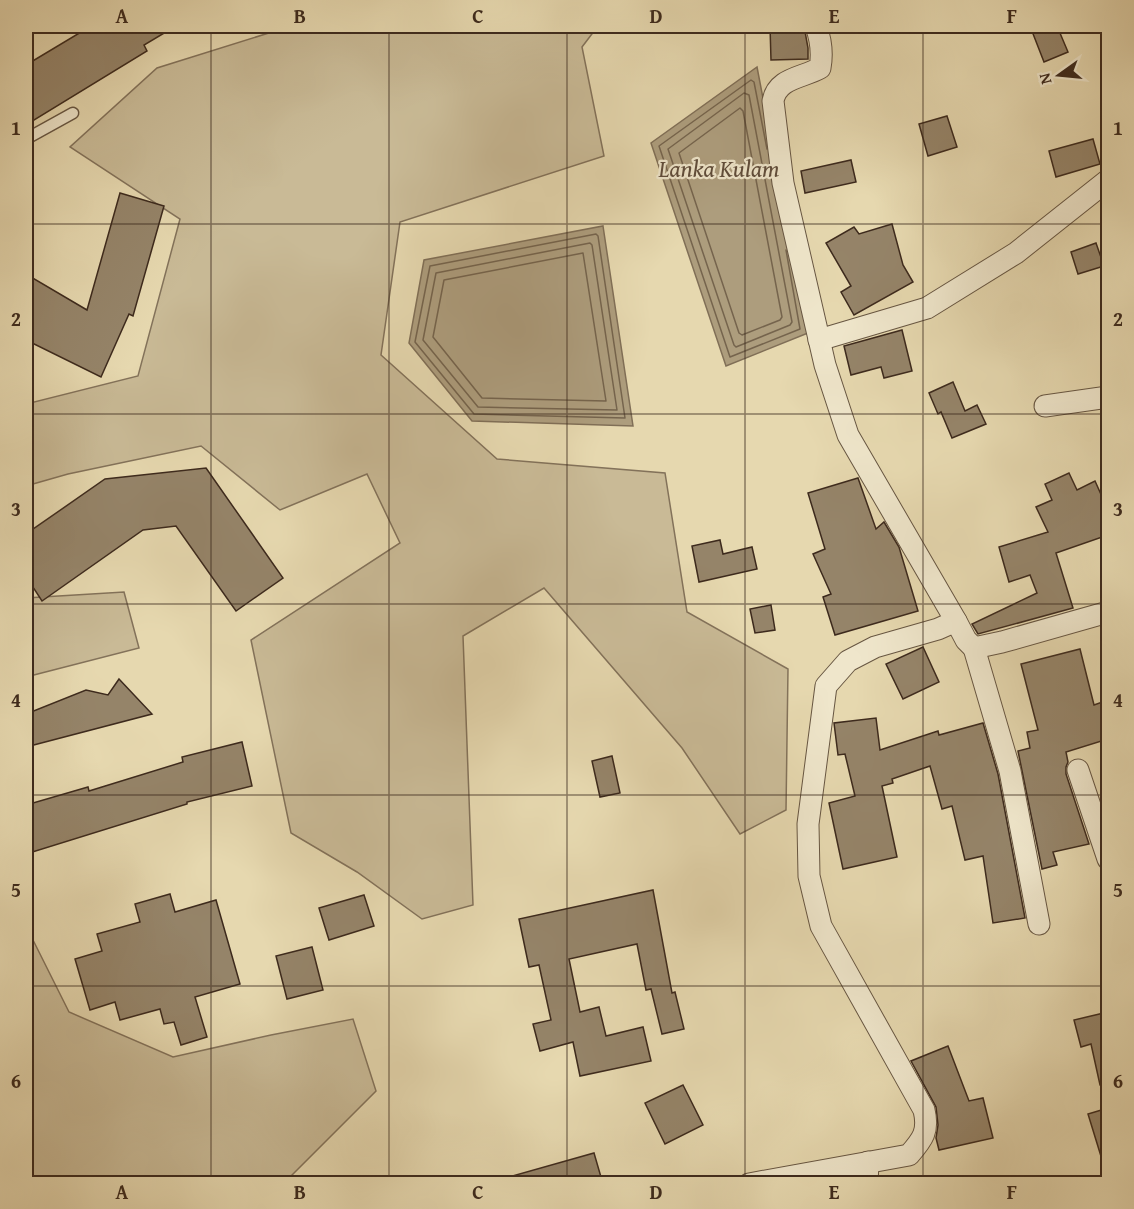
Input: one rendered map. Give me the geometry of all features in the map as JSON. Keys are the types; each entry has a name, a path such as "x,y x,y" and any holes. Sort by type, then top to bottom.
{"street":[{"path":"816,26 821,40 820,68 782,84 775,92 773,101 783,183 825,365 848,435 966,640 974,648 1010,771 1039,924"},
{"path":"819,340 927,308 1016,253 1108,180"},
{"path":"1045,406 1108,397 1108,401"},
{"path":"974,648 1108,612"},
{"path":"749,1184 909,1155 920,1142 927,1124 924,1110 821,926 809,876 808,824 826,686 848,661 875,647 938,629 956,621"},
{"path":"1078,770 1108,859"},
{"path":"867,1184 868,1162"}],"lane":[{"path":"26,139 73,113"}],"shaded area":[{"path":"291,26 598,26 582,47 604,156 400,222 381,355 497,459 665,473 687,612 788,669 786,810 740,834 682,748 544,588 463,636 473,905 422,919 357,872 291,833 251,640 400,543 367,474 280,510 201,446 68,474 26,486 26,404 138,376 180,219 70,147 157,68"},
{"path":"124,592 139,648 26,677 26,598"},
{"path":"26,926 69,1012 173,1057 353,1019 376,1091 284,1183 26,1183"}],"water":[{"name":"Lanka Kulam","path":"757,67 808,333 726,366 651,143"},
{"path":"603,226 633,426 472,421 409,343 424,260"}],"building":[{"path":"91,26 176,26 144,45 147,51 26,125 26,65"},
{"path":"770,26 804,26 808,59 771,60"},
{"path":"1030,26 1057,26 1068,52 1044,62"},
{"path":"947,116 957,147 928,156 919,124"},
{"path":"1093,139 1100,164 1056,177 1049,151"},
{"path":"851,160 856,182 805,193 801,171"},
{"path":"120,193 164,206 133,316 129,314 101,377 26,340 26,274 87,310"},
{"path":"892,224 903,265 913,282 854,315 841,292 851,286 826,243 854,227 859,234"},
{"path":"1096,243 1104,266 1078,274 1071,252"},
{"path":"902,330 912,371 884,378 881,367 851,375 844,346"},
{"path":"953,382 965,411 977,405 986,424 952,438 941,412 938,414 929,393"},
{"path":"206,468 283,578 236,611 176,526 143,530 42,601 31,584 26,585 26,534 105,479"},
{"path":"1069,473 1077,490 1095,481 1104,501 1108,500 1108,535 1056,553 1073,608 978,634 972,624 1037,593 1030,575 1009,582 999,547 1048,532 1036,507 1052,500 1045,484"},
{"path":"858,478 876,529 884,522 899,547 918,611 835,635 823,597 831,594 813,554 825,549 808,493"},
{"path":"720,540 723,554 752,547 757,569 699,582 692,546"},
{"path":"771,605 775,630 755,633 750,609"},
{"path":"923,647 939,682 903,699 886,664"},
{"path":"1080,649 1094,705 1108,700 1108,739 1066,752 1068,762 1066,774 1089,844 1053,852 1057,865 1042,869 1018,751 1030,748 1027,732 1038,730 1021,664"},
{"path":"119,679 152,714 26,747 26,714 86,690 108,695"},
{"path":"876,718 880,750 938,731 939,735 983,723 998,774 1025,918 993,923 983,856 965,860 952,806 942,809 930,766 892,779 893,783 882,786 897,857 843,869 829,803 855,796 845,754 838,755 834,723"},
{"path":"242,742 252,786 187,802 187,804 26,854 26,805 88,787 89,791 183,762 182,757"},
{"path":"612,756 620,793 600,797 592,761"},
{"path":"653,890 672,993 675,992 684,1029 662,1034 651,989 646,990 637,944 569,959 580,1012 599,1007 606,1036 643,1027 651,1061 580,1076 573,1042 540,1051 533,1024 551,1020 539,965 529,967 519,919"},
{"path":"170,894 175,912 216,900 240,984 195,997 207,1037 181,1045 174,1022 164,1024 160,1009 120,1020 115,1002 90,1010 75,959 102,951 97,934 140,922 135,904"},
{"path":"364,895 374,926 329,940 319,908"},
{"path":"312,947 323,990 287,999 276,956"},
{"path":"1108,1012 1108,1084 1100,1085 1091,1044 1081,1047 1074,1020"},
{"path":"948,1046 969,1101 983,1098 993,1138 939,1150 936,1138 938,1125 936,1107 911,1061"},
{"path":"683,1085 703,1125 665,1144 645,1103"},
{"path":"1108,1108 1108,1165 1104,1166 1088,1114"},
{"path":"594,1153 603,1184 506,1184 505,1178"}]}
